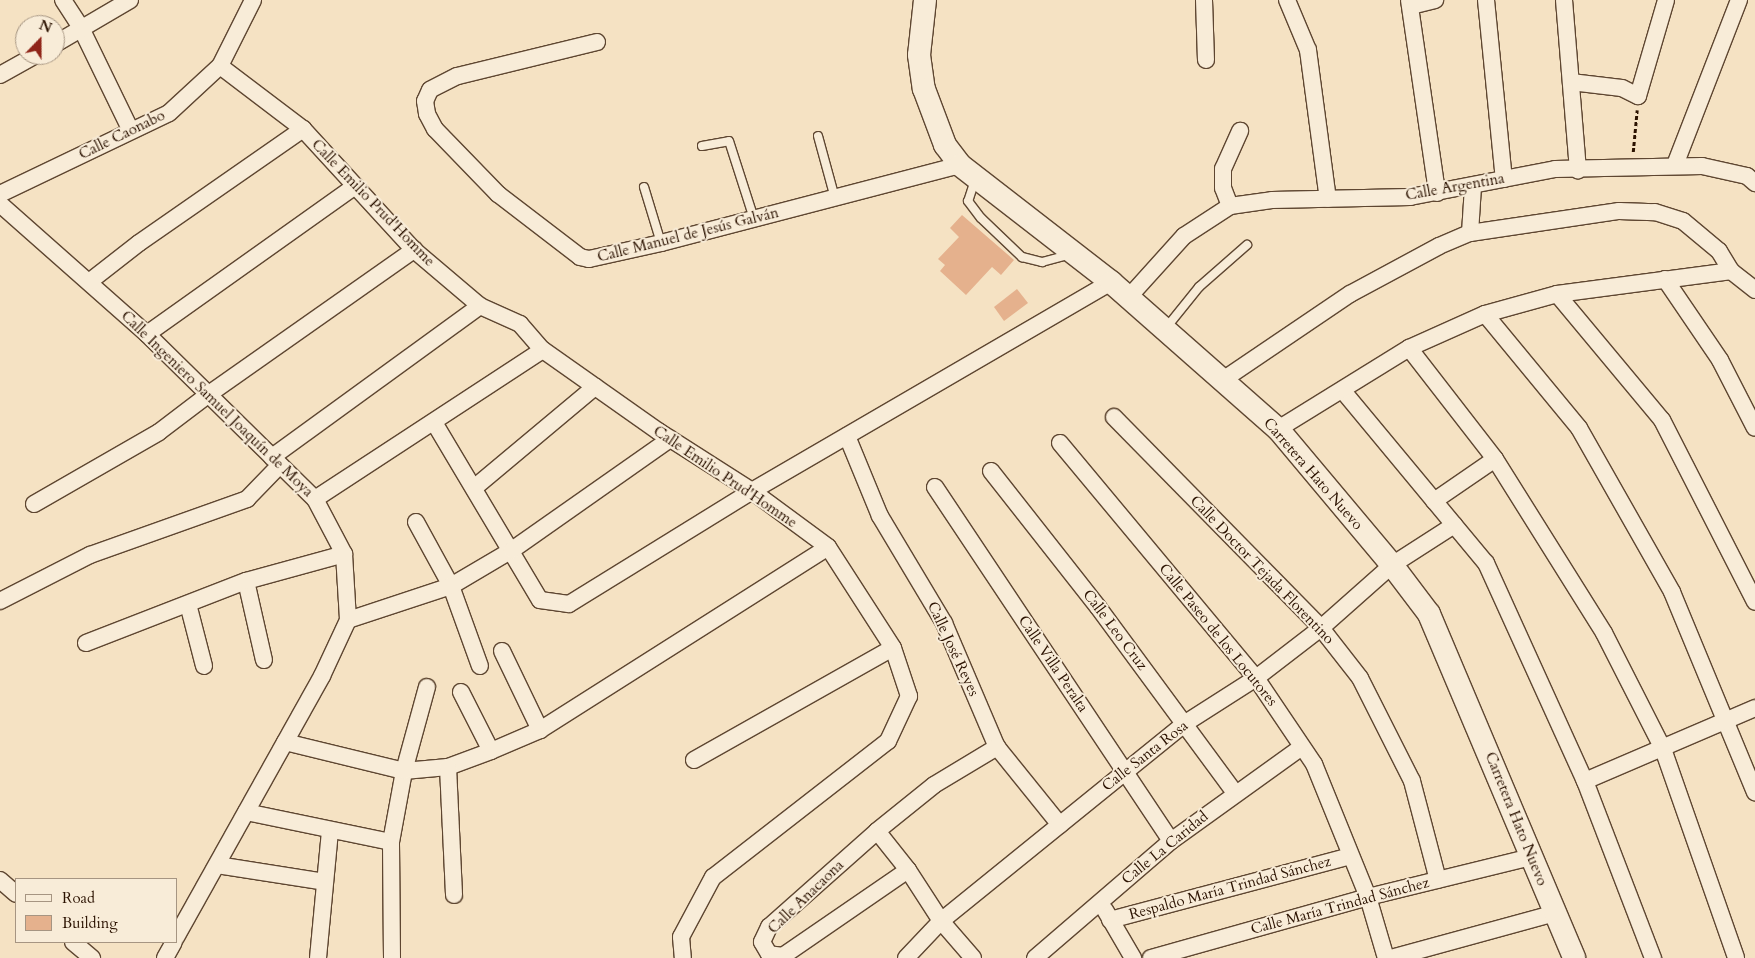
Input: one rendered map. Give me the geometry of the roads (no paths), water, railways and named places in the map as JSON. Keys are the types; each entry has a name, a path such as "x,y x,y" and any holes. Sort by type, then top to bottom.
{"main road":[{"name":"Carretera Hato Nuevo","path":"925,0 919,55 924,89 945,145 967,172 1111,282 1278,429 1392,565 1429,614 1445,648 1574,958"}],"street":[{"path":"63,0 81,28 131,131"},
{"path":"65,38 130,0"},
{"name":"Calle Caonabo","path":"0,194 169,113 220,66 253,0"},
{"path":"1204,0 1206,60"},
{"path":"1287,0 1308,50 1328,199"},
{"path":"1435,0 1410,3 1437,193"},
{"path":"1486,0 1504,179"},
{"path":"1564,0 1578,170"},
{"path":"1571,82 1622,88 1638,96 1666,0"},
{"path":"1675,165 1739,0"},
{"name":"Calle Manuel de Jesús Galván","path":"597,42 458,76 430,90 426,101 427,114 435,129 498,194 580,257 589,259 661,243 835,198 967,172"},
{"path":"0,75 18,65"},
{"name":"Calle Emilio Prud'Homme","path":"220,66 303,129 414,250 480,306 520,324 543,350 670,439 752,491 828,547 893,648 909,696 888,741 713,877 680,937 683,958"},
{"path":"89,282 139,243 303,129"},
{"path":"1230,206 1223,188 1224,169 1240,131"},
{"name":"Calle Argentina","path":"1128,298 1184,236 1230,206 1272,200 1437,193 1555,169 1578,170 1675,165 1702,166 1752,177"},
{"path":"147,334 355,186"},
{"path":"1470,233 1473,187"},
{"name":"Calle Ingeniero Samuel Joaquín de Moya","path":"0,204 147,334 315,499 344,554 348,620 322,676 178,933"},
{"path":"1223,380 1350,294 1439,246 1470,233 1619,211 1655,212 1683,221 1719,251 1731,271 1755,290"},
{"path":"34,504 159,432 209,394 414,250"},
{"path":"1278,429 1409,348 1485,314 1557,294 1731,271"},
{"path":"1665,279 1720,360 1755,428"},
{"path":"435,424 512,550 540,600 569,604 752,491 1111,282"},
{"path":"1557,294 1662,420 1755,602"},
{"path":"0,601 90,555 247,499 276,461 480,306"},
{"path":"1485,314 1579,428 1672,592 1728,722 1755,792"},
{"path":"1409,348 1495,459 1604,633 1663,749 1736,958"},
{"path":"315,499 435,424 543,350"},
{"path":"474,488 595,387"},
{"path":"1342,391 1486,563 1585,781 1654,958"},
{"name":"Calle Doctor Tejada Florentino","path":"1114,417 1321,628 1360,678 1412,781 1438,880"},
{"name":"Calle José Reyes","path":"847,436 880,516 944,623 996,747 1060,825"},
{"path":"348,620 450,586 512,550 670,439"},
{"name":"Calle Paseo de los Locutores","path":"1060,443 1256,678 1314,764 1368,897 1386,958"},
{"path":"1434,501 1495,459"},
{"name":"Calle Leo Cruz","path":"991,471 1235,793"},
{"name":"Calle Villa Peralta","path":"935,487 1171,841"},
{"path":"416,522 450,586 480,666"},
{"name":"Calle Santa Rosa","path":"906,958 941,921 1124,771 1184,724 1256,678 1321,628 1392,565 1454,525"},
{"path":"285,742 404,771 448,767 540,730 828,547"},
{"path":"86,643 246,582 344,554"},
{"path":"246,582 264,660"},
{"path":"188,604 204,666"},
{"path":"694,760 893,648"},
{"path":"502,651 540,730"},
{"path":"392,958 391,842 404,771 427,687"},
{"path":"461,692 491,751"},
{"path":"1585,781 1728,722 1755,708"},
{"name":"Calle Anacaona","path":"908,870 783,956 769,954 762,942 770,927 876,831 934,785 996,747"},
{"name":"Calle La Caridad","path":"1035,958 1171,841 1235,793 1302,747"},
{"path":"448,767 454,895"},
{"path":"246,812 330,832 391,842"},
{"path":"876,831 908,870 941,921 973,958"},
{"path":"318,958 330,832"},
{"name":"Respaldo María Trindad Sánchez","path":"1110,920 1350,856"},
{"name":"Calle María Trindad Sánchez","path":"1150,958 1368,897 1531,857"},
{"path":"217,865 325,882"},
{"path":"0,880 15,893"},
{"path":"1100,902 1133,958"},
{"path":"1391,958 1556,913"},
{"path":"74,943 92,958"},
{"path":"165,958 173,943"}],"lane":[{"path":"818,136 835,198"},
{"path":"702,146 729,141 754,219"},
{"path":"967,172 968,200 981,218 1022,257 1042,262 1076,254"},
{"path":"644,187 661,243"},
{"path":"1165,330 1199,287 1247,245"}]}
